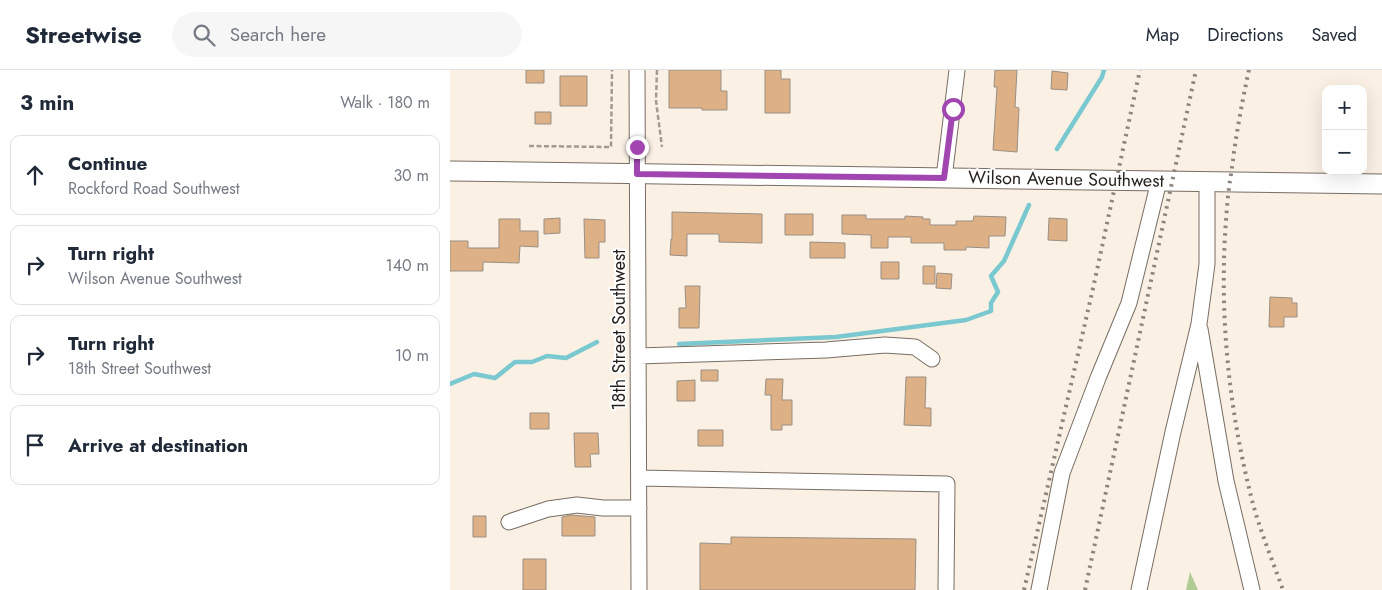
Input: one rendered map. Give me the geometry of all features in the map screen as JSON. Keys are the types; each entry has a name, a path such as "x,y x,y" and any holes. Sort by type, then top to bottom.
{"main road":[{"name":"Wilson Avenue Southwest","path":"450,172 1382,184"}],"street":[{"name":"18th Street Southwest","path":"637,70 640,590"},
{"path":"944,178 957,70"},
{"path":"1039,590 1062,473 1098,378 1130,303 1159,181"},
{"path":"1139,590 1173,432 1199,324 1207,264 1207,181"},
{"path":"1199,324 1226,481 1252,590"},
{"path":"638,356 826,350 885,345 915,347 932,359"},
{"path":"639,478 948,484 946,588"},
{"path":"509,522 548,509 577,505 603,508 639,508"}],"path":[{"path":"529,146 611,147 612,70"},
{"path":"657,70 656,101 662,147"}],"green space":[{"path":"1190,572 1198,590 1186,590"}],"building":[{"path":"526,70 544,70 544,83 526,83"},
{"path":"669,70 721,70 721,91 727,91 727,110 669,108"},
{"path":"765,70 781,70 781,79 790,79 790,113 765,113"},
{"path":"995,70 1017,70 1015,107 1019,108 1017,152 993,150 997,87 994,87"},
{"path":"1052,71 1068,73 1067,90 1051,89"},
{"path":"560,76 587,76 587,106 560,106"},
{"path":"535,112 551,112 551,124 535,124"},
{"path":"672,212 762,214 762,243 719,242 719,234 687,234 687,256 670,255"},
{"path":"785,214 813,214 813,235 785,235"},
{"path":"842,215 866,215 866,219 905,219 905,216 923,217 923,219 930,219 930,225 956,225 956,221 973,221 974,216 1006,217 1005,236 989,236 989,248 966,247 966,250 944,250 944,243 911,243 911,237 888,237 888,248 871,248 871,235 842,234"},
{"path":"560,218 560,233 544,234 544,219"},
{"path":"1049,218 1067,219 1067,241 1048,240"},
{"path":"499,219 520,219 520,231 538,231 538,247 520,246 519,263 483,262 483,271 450,271 450,241 468,241 468,248 499,248"},
{"path":"584,219 605,220 605,242 599,242 599,258 585,258"},
{"path":"810,242 845,243 845,258 810,258"},
{"path":"881,262 899,262 899,279 881,279"},
{"path":"923,266 935,266 935,284 923,284"},
{"path":"937,273 952,274 951,289 936,288"},
{"path":"685,286 700,286 699,328 679,328 679,308 686,308"},
{"path":"1270,297 1292,298 1292,303 1297,303 1297,317 1284,317 1284,327 1269,327"},
{"path":"701,370 718,370 718,381 701,381"},
{"path":"906,377 926,377 925,408 931,408 931,426 904,425"},
{"path":"766,379 783,379 782,400 792,400 792,425 782,425 782,430 771,430 771,395 765,395"},
{"path":"695,380 695,401 677,401 677,381"},
{"path":"530,413 549,413 549,429 530,429"},
{"path":"698,430 723,430 723,446 698,446"},
{"path":"574,433 598,433 599,454 590,454 591,467 575,467"},
{"path":"571,515 595,517 595,536 562,536 562,517"},
{"path":"473,516 486,516 486,537 473,537"},
{"path":"731,537 916,539 915,590 700,590 700,543 731,544"},
{"path":"523,559 546,559 546,590 523,590"}],"waterway":[{"path":"1057,149 1102,77 1104,70"},
{"path":"679,344 836,337 966,320 991,311 991,303 998,292 991,276 1004,261 1029,205"},
{"path":"450,384 474,374 495,378 515,362 532,362 547,356 566,358 597,342"}],"railway":[{"path":"1024,590 1094,284 1140,70"},
{"path":"1085,590 1196,70"},
{"path":"1249,70 1237,132 1228,201 1224,283 1227,357 1231,394 1244,468 1263,537 1283,590"}],"route":[{"path":"637,147 637,174 944,178 953,109"}]}
